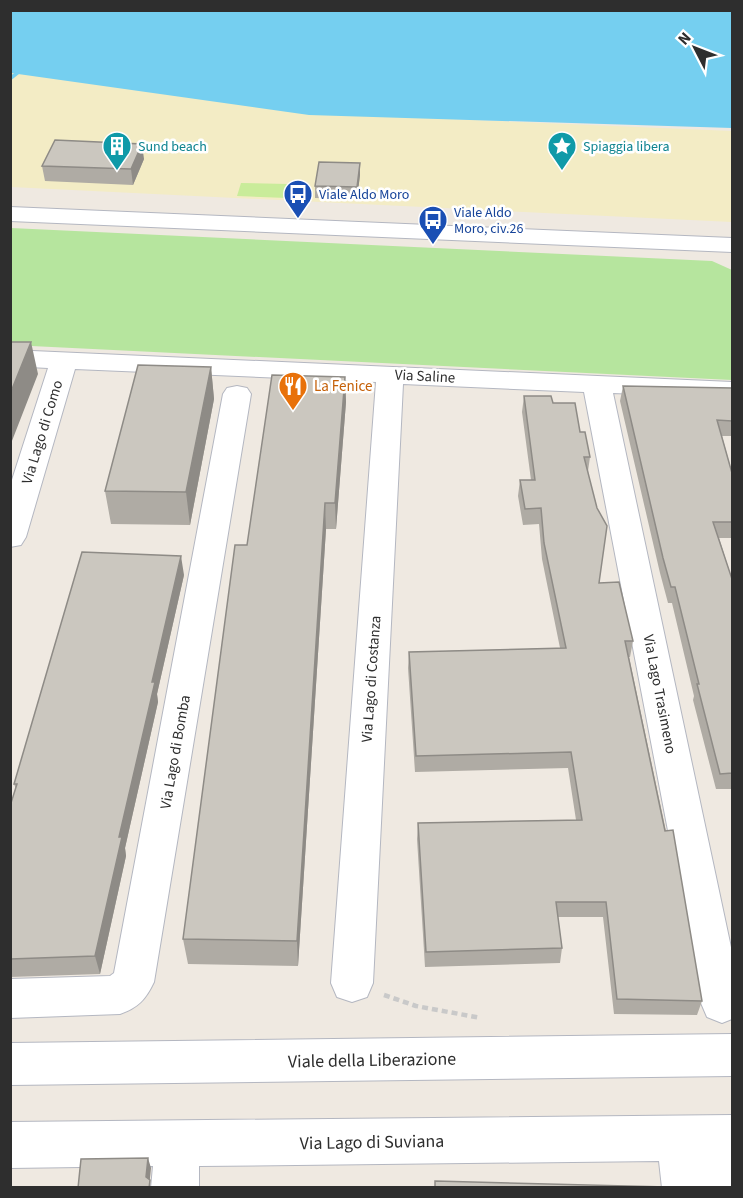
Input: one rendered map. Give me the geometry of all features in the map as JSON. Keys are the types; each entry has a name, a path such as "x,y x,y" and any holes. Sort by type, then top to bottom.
{"street":[{"path":"10,214 732,245"},
{"name":"Via Saline","path":"10,357 64,360 124,373 390,374 732,390"},
{"name":"Via Lago di Como","path":"10,537 64,360"},
{"name":"Via Lago di Costanza","path":"352,983 390,374"},
{"name":"Via Lago Trasimeno","path":"597,385 722,1003"},
{"name":"Via Lago di Bomba","path":"10,999 120,995 133,982 237,394"},
{"name":"Viale della Liberazione","path":"10,1064 732,1055"},
{"name":"Via Lago di Suviana","path":"10,1145 176,1166 732,1138"},
{"path":"680,1139 686,1188"},
{"path":"731,1188 727,1161 732,1161"}],"green space":[{"path":"241,183 288,184 287,198 237,196"},
{"path":"11,228 712,261 732,270 732,380 11,345"}],"sand":[{"path":"11,72 309,113 732,131 732,222 11,187"}],"water":[{"path":"11,10 732,11 732,128 309,115 11,73"}],"building":[{"path":"55,140 142,144 131,169 42,166"},
{"path":"319,162 360,163 357,187 315,186"},
{"path":"10,342 31,342 10,394"},
{"path":"138,365 211,367 186,492 105,491"},
{"path":"272,375 345,377 335,503 325,503 297,941 183,939 235,545 247,545"},
{"path":"623,386 732,388 732,421 717,420 732,473 732,522 713,522 732,579 732,773 720,774 675,587 671,587 663,558"},
{"path":"524,396 551,396 553,403 575,403 580,432 585,432 590,457 584,457 597,508 607,526 599,583 619,582 633,641 625,641 665,831 673,830 702,1001 617,999 606,902 556,902 562,948 426,952 418,823 582,820 571,752 416,756 409,652 566,648 544,543 541,508 525,509 520,480 535,480"},
{"path":"82,552 181,556 152,682 155,682 119,837 122,837 95,956 10,959 10,806 17,784 14,784"},
{"path":"148,1158 146,1177 150,1180 149,1188 78,1188 81,1159"},
{"path":"435,1181 667,1187 668,1188 435,1188"}],"waterway":[{"path":"10,79 16,74"}],"place":[{"name":"Sund beach","path":"117,172"},
{"name":"Spiaggia libera","path":"562,172"},
{"name":"Viale Aldo Moro","path":"298,220"},
{"name":"Viale Aldo Moro, civ.26","path":"433,246"},
{"name":"La Fenice","path":"293,412"}]}
